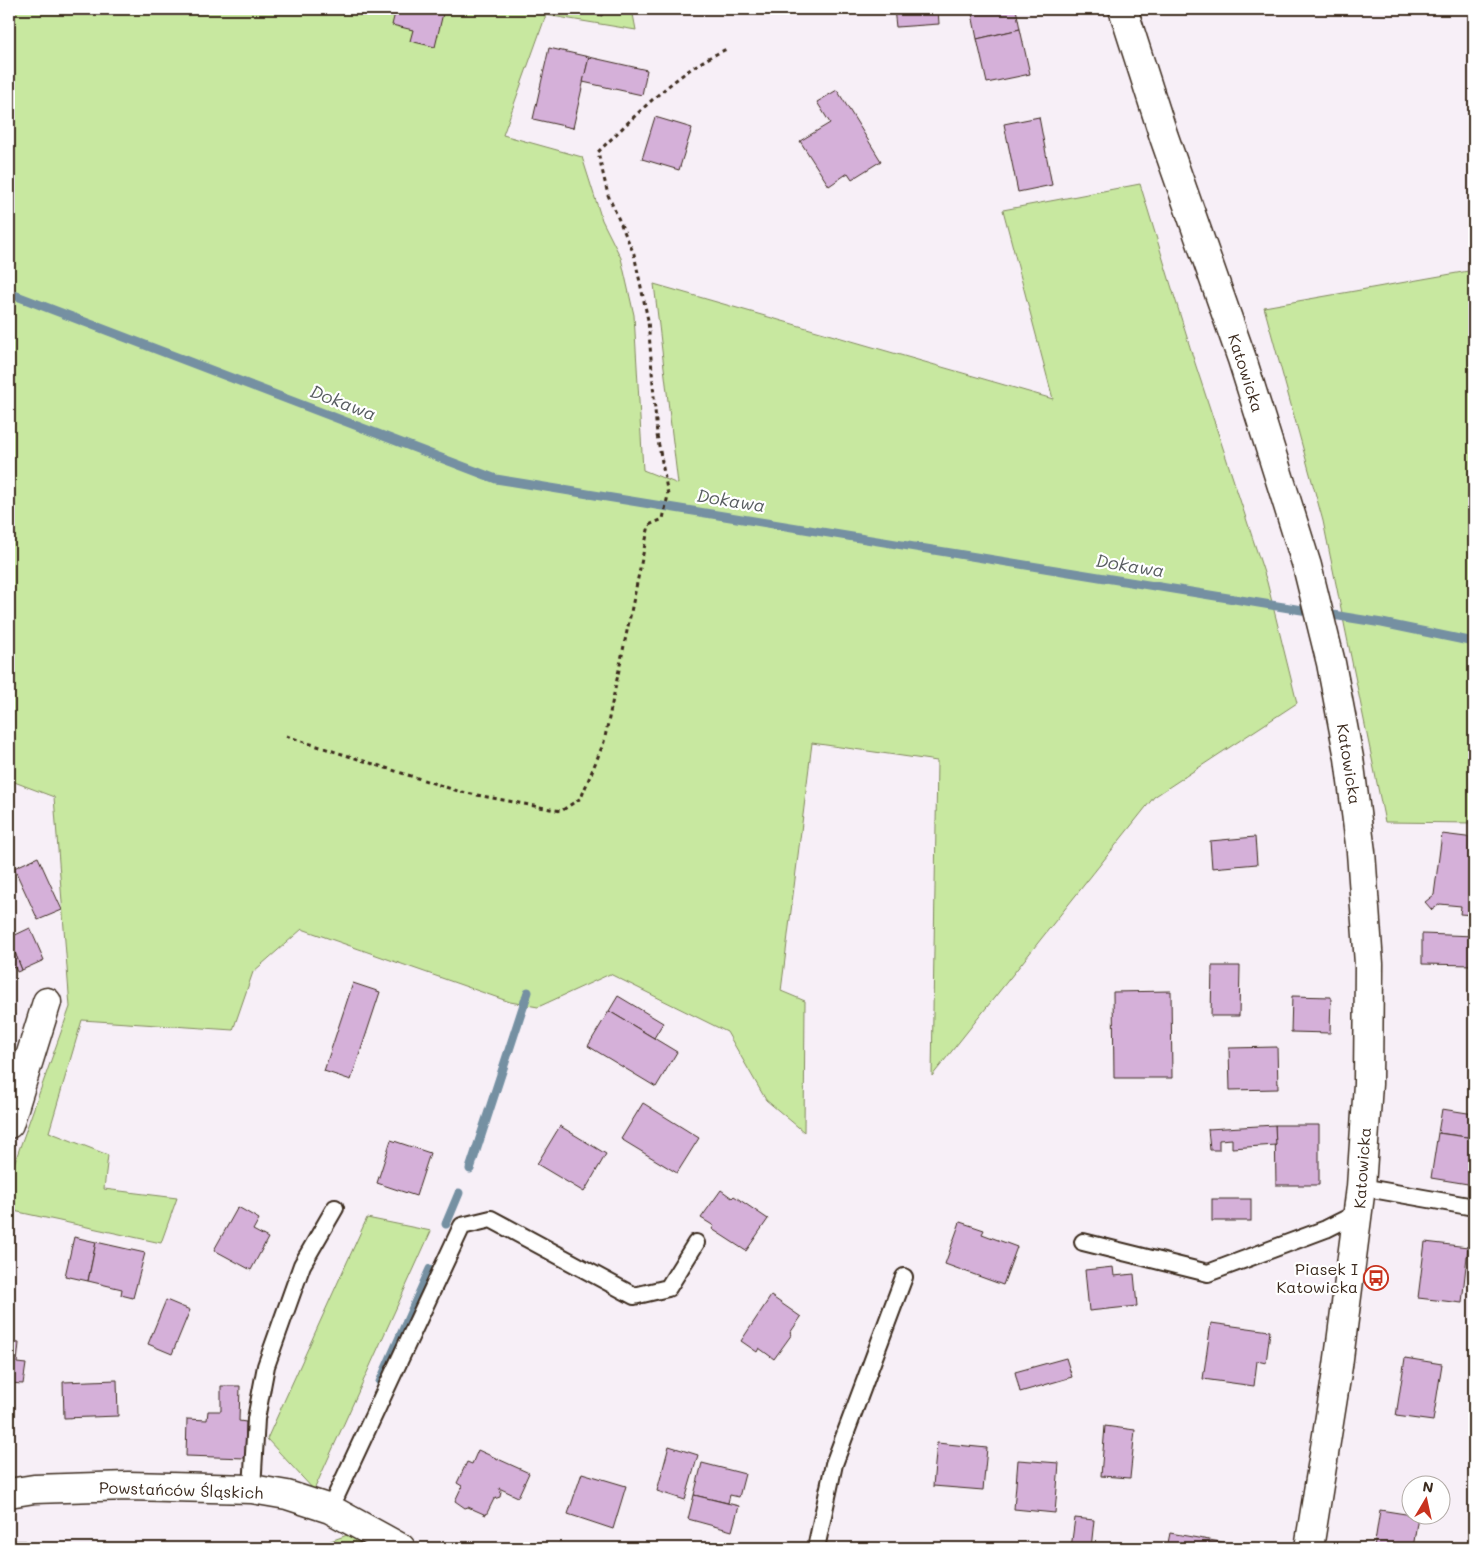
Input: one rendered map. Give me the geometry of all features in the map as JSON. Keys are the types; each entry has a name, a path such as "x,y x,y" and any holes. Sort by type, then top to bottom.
{"street":[{"name":"Katowicka","path":"1123,9 1164,137 1242,359 1307,566 1331,663 1349,758 1361,852 1369,964 1368,1084 1360,1200 1338,1366 1309,1548"},
{"path":"9,1124 48,1002"},
{"name":"Powstańców Śląskich","path":"9,1493 34,1489 128,1486 252,1489 287,1495 330,1509 401,1548"}],"lane":[{"path":"1084,1242 1208,1273 1326,1229 1360,1200 1474,1207"},
{"path":"252,1489 256,1419 266,1366 302,1264 335,1208"},
{"path":"330,1509 462,1226 491,1219 634,1296 668,1288 696,1243"},
{"path":"816,1548 834,1464 904,1277"}],"path":[{"path":"286,736 461,792 562,811 581,798 604,742 649,525 663,519 668,495 657,435 648,320 634,254 608,195 598,152 652,99 709,56 727,49"}],"green space":[{"path":"9,9 632,9 636,30 546,15 503,135 582,157 602,220 621,258 634,315 643,470 678,484 654,284 1053,399 1003,210 1140,184 1193,357 1267,582 1297,703 1154,797 932,1076 937,761 812,743 781,991 805,1001 804,1132 766,1100 727,1032 610,974 538,1007 510,1002 302,929 253,972 233,1030 82,1020 49,1132 108,1155 104,1189 177,1198 161,1243 9,1210 9,1178 70,1007 54,797 9,780"},
{"path":"1474,270 1474,823 1385,822 1323,521 1264,307"},
{"path":"367,1218 431,1231 314,1490 267,1439"},
{"path":"350,1534 381,1548 313,1548 314,1547"}],"building":[{"path":"396,9 444,9 435,47 410,41 413,30 392,25"},
{"path":"570,9 604,9 602,16"},
{"path":"894,9 938,9 939,24 896,27"},
{"path":"971,9 1016,9 1020,29 977,39"},
{"path":"1020,29 1030,74 987,83 977,39"},
{"path":"549,48 589,57 573,128 533,119"},
{"path":"589,57 647,70 642,95 583,82"},
{"path":"837,90 881,161 852,179 848,173 829,186 800,141 830,123 817,102"},
{"path":"655,117 692,128 679,170 642,159"},
{"path":"1039,117 1052,185 1018,192 1004,124"},
{"path":"1442,834 1474,838 1473,915 1460,914 1461,906 1440,904 1432,910 1425,902 1434,895"},
{"path":"1255,837 1257,864 1212,868 1210,841"},
{"path":"38,857 62,910 38,920 14,868"},
{"path":"30,928 44,960 22,970 9,938"},
{"path":"1422,934 1474,936 1474,965 1422,964"},
{"path":"9,938 22,970 17,972 15,967 9,969"},
{"path":"1212,966 1240,966 1239,1016 1211,1016"},
{"path":"353,983 380,992 351,1080 324,1071"},
{"path":"1171,991 1172,1078 1114,1078 1113,992"},
{"path":"618,996 663,1023 654,1038 609,1011"},
{"path":"1292,996 1331,997 1330,1033 1291,1032"},
{"path":"609,1011 677,1052 656,1087 588,1046"},
{"path":"1277,1047 1278,1089 1230,1090 1229,1048"},
{"path":"643,1103 699,1138 677,1173 621,1139"},
{"path":"1442,1109 1474,1114 1474,1138 1438,1133"},
{"path":"1275,1125 1319,1125 1319,1185 1276,1185"},
{"path":"1275,1125 1276,1145 1232,1148 1232,1139 1219,1140 1219,1150 1210,1150 1208,1129"},
{"path":"560,1126 606,1154 584,1192 537,1164"},
{"path":"1438,1133 1474,1138 1474,1185 1431,1178"},
{"path":"391,1140 430,1153 416,1196 377,1183"},
{"path":"721,1190 732,1198 734,1196 768,1219 746,1251 712,1229 714,1226 701,1218"},
{"path":"1212,1199 1251,1199 1251,1221 1212,1221"},
{"path":"238,1207 259,1219 253,1230 268,1238 251,1270 214,1250"},
{"path":"960,1222 984,1230 982,1234 1017,1247 1003,1285 945,1264"},
{"path":"74,1237 96,1242 88,1281 65,1276"},
{"path":"96,1242 145,1253 133,1298 121,1295 122,1289 88,1281"},
{"path":"1425,1242 1468,1247 1462,1303 1418,1298"},
{"path":"1113,1267 1114,1276 1134,1274 1137,1306 1089,1311 1085,1270"},
{"path":"771,1296 801,1317 790,1333 792,1334 774,1359 759,1348 757,1352 741,1341"},
{"path":"166,1300 190,1310 172,1354 148,1344"},
{"path":"1211,1323 1270,1331 1266,1363 1257,1361 1254,1386 1203,1379"},
{"path":"9,1342 19,1343 17,1363 26,1364 23,1384 9,1383"},
{"path":"1066,1358 1072,1377 1020,1392 1015,1372"},
{"path":"1405,1358 1442,1364 1433,1421 1396,1416"},
{"path":"117,1380 118,1416 64,1418 63,1382"},
{"path":"221,1386 240,1386 239,1421 246,1422 245,1458 186,1456 187,1419 207,1420 208,1411 221,1411"},
{"path":"1105,1426 1135,1430 1130,1478 1101,1476"},
{"path":"937,1443 987,1448 983,1490 933,1486"},
{"path":"669,1446 698,1455 685,1500 657,1491"},
{"path":"478,1450 529,1473 518,1497 499,1488 501,1491 500,1497 494,1499 486,1515 468,1507 465,1508 455,1501 462,1486 457,1483 467,1462 472,1464"},
{"path":"1018,1460 1059,1463 1055,1513 1014,1509"},
{"path":"702,1463 745,1474 739,1497 730,1495 728,1503 694,1495"},
{"path":"582,1473 626,1486 613,1529 568,1514"},
{"path":"694,1495 739,1506 732,1531 688,1519"},
{"path":"1380,1510 1400,1513 1400,1524 1417,1524 1413,1548 1374,1548"},
{"path":"1075,1518 1094,1520 1091,1548 1071,1548"},
{"path":"1170,1533 1226,1543 1225,1548 1167,1548"},
{"path":"14,1541 26,1541 26,1547 50,1548 9,1548 14,1547"},
{"path":"190,1546 236,1548 190,1548"}],"waterway":[{"name":"Dokawa","path":"9,293 496,479 1382,623 1474,642"},
{"path":"470,1169 528,992"},
{"path":"446,1224 459,1193"},
{"path":"380,1382 430,1269"}],"place":[{"name":"Piasek I Katowicka","path":"1376,1278"}]}
